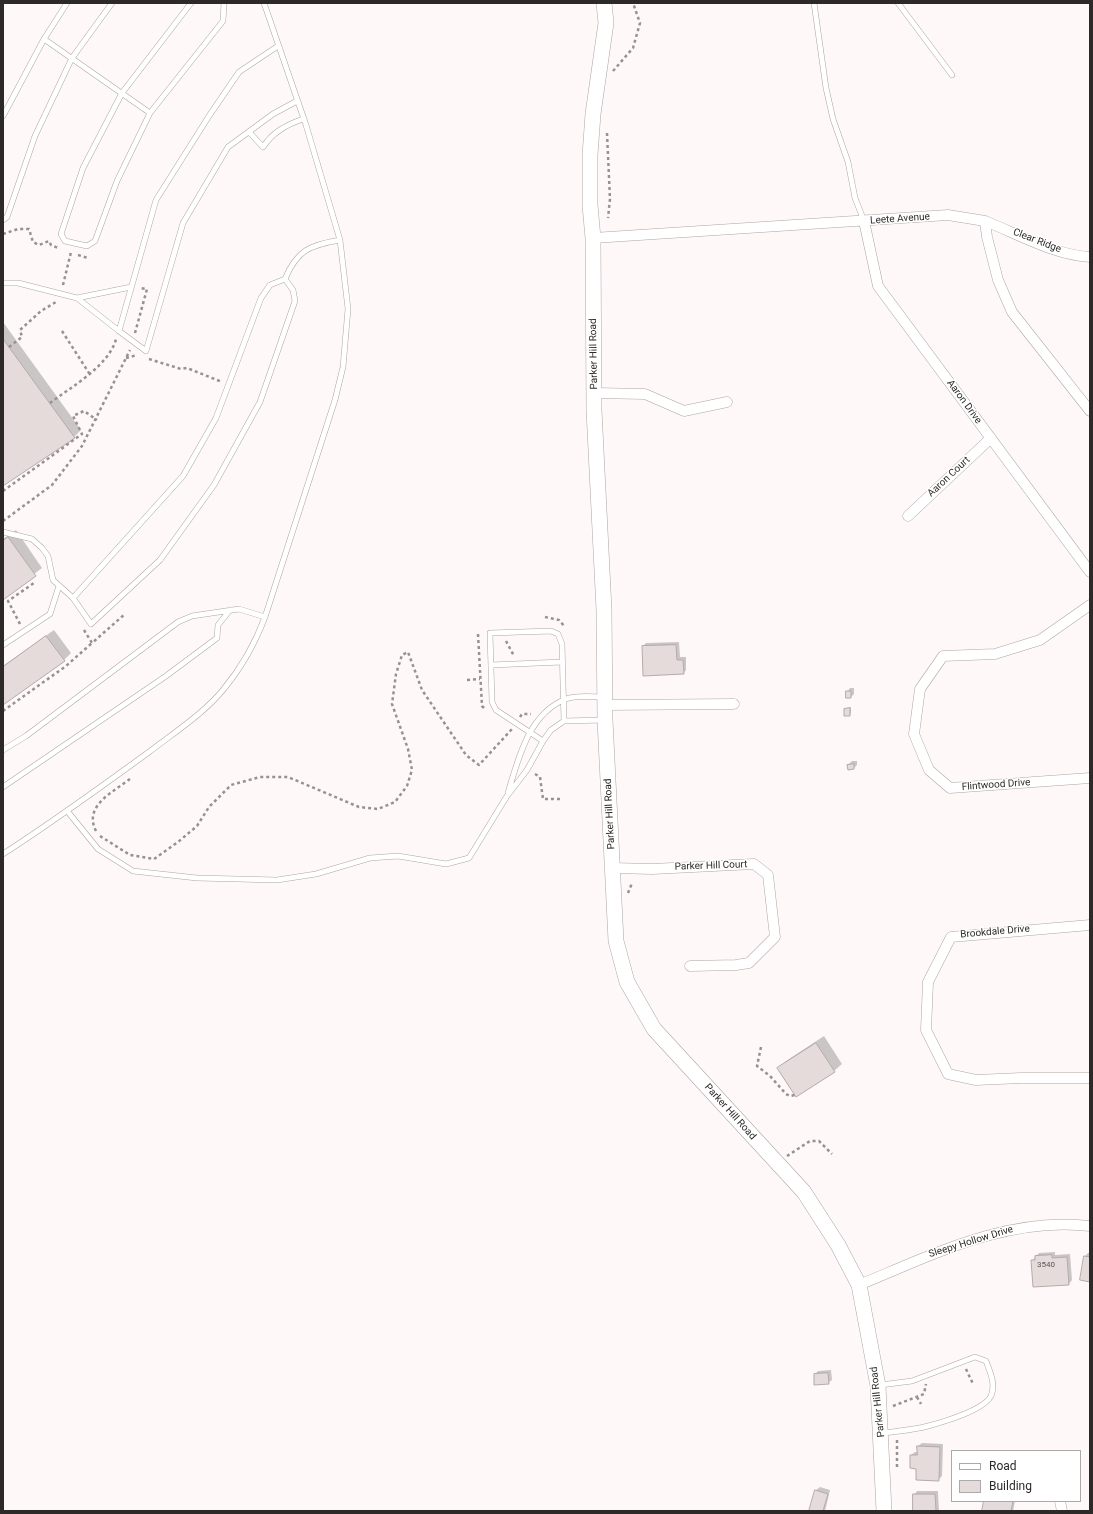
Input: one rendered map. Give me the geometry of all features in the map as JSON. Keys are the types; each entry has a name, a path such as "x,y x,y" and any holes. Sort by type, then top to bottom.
{"street":[{"name":"Parker Hill Road","path":"604,3 606,23 593,114 590,155 590,205 593,238 595,393 604,610 605,707 616,941 627,982 654,1029 804,1192 838,1245 859,1285 878,1386 882,1433 884,1511"},
{"name":"Leete Avenue","path":"593,238 948,216 985,220"},
{"name":"Clear Ridge","path":"985,220 1048,247 1082,256 1090,256"},
{"path":"985,220 987,237 998,280 1012,312 1090,411"},
{"name":"Aaron Drive","path":"864,221 878,286 1090,572"},
{"path":"595,393 645,394 684,410 727,402"},
{"name":"Aaron Court","path":"908,516 991,438"},
{"name":"Flintwood Drive","path":"1090,605 1040,640 996,654 943,656 920,689 914,734 929,770 950,788 1090,778"},
{"path":"605,707 734,704"},
{"name":"Parker Hill Court","path":"612,868 652,869 754,864 768,875 775,938 748,963 736,965 690,966"},
{"name":"Brookdale Drive","path":"1090,925 951,936 928,982 926,1030 948,1074 976,1080 1021,1078 1090,1078"},
{"name":"Sleepy Hollow Drive","path":"859,1285 933,1253 1014,1228 1076,1224 1090,1226"}],"lane":[{"path":"3,116 44,39 67,3"},
{"path":"3,220 7,217 34,136 72,58 112,3"},
{"path":"190,3 122,93 83,168 61,234 65,241 87,246 95,241 117,180 150,113 223,21 224,3"},
{"path":"3,854 68,812 198,715 222,691 243,664 256,641 265,617 335,400 343,367 348,309 340,240 303,119 264,3"},
{"path":"814,3 826,88 833,119 848,162 855,198 864,221"},
{"path":"898,3 952,75"},
{"path":"44,39 150,113"},
{"path":"119,331 156,200 209,116 239,72 278,46"},
{"path":"3,283 18,283 77,298 146,351 183,223 228,147 273,114 297,101"},
{"path":"249,132 263,147 270,137 279,130 303,119"},
{"path":"73,598 183,476 216,418 261,298 270,284 285,279 292,262 304,252 318,244 340,240"},
{"path":"3,532 32,539 42,548 48,556 53,580 73,598 91,624 160,560 214,485 263,395 295,301 293,290 285,279"},
{"path":"77,298 131,287"},
{"path":"3,645 50,614 59,586"},
{"path":"3,750 26,736 178,622 192,616 238,609 265,617"},
{"path":"3,787 166,676 216,638 218,625 230,610"},
{"path":"543,741 496,710 492,702 490,633 551,631 558,634 562,644 564,721"},
{"path":"491,665 562,662"},
{"path":"507,796 520,753 530,733 542,715 567,699 605,707"},
{"path":"68,812 98,849 134,871 196,878 277,880 316,874 370,858 398,856 446,864 469,858 507,796 527,770 543,741 551,730 564,721 605,707"},
{"path":"878,1386 912,1381 975,1357 986,1361 993,1387 991,1396 985,1404 959,1416 927,1427 882,1433"}],"path":[{"path":"611,74 633,48 640,23 633,3"},
{"path":"608,125 610,199 608,218"},
{"path":"3,234 24,228 29,229 33,242 39,244 49,242 51,245 60,249"},
{"path":"9,346 22,338 20,330 41,311 64,294 72,253 66,251"},
{"path":"3,521 52,485 82,446 97,420 129,350 139,349 142,341 134,332 147,289 131,287"},
{"path":"62,331 89,373"},
{"path":"50,403 101,365 114,348 119,331"},
{"path":"126,358 138,355"},
{"path":"145,358 181,369 187,368 228,384"},
{"path":"3,491 82,434 73,416 84,411 97,420"},
{"path":"24,631 8,601 34,584"},
{"path":"506,640 519,664"},
{"path":"3,710 66,666 92,643"},
{"path":"134,776 95,808 92,818 94,827 98,835 130,855 154,859 197,826 209,807 231,785 260,777 288,777 359,807 378,809 395,802 407,786 412,770 408,749 392,704 396,674 402,655 408,652 422,690 466,755 479,765 510,733 522,714 533,714"},
{"path":"467,680 491,679"},
{"path":"527,770 540,777 543,799 560,799"},
{"path":"760,1047 757,1066 770,1076 786,1094 790,1096 794,1095"},
{"path":"785,1157 810,1141 820,1141 832,1154"},
{"path":"966,1368 973,1384"},
{"path":"917,1397 920,1404"}],"building":[{"path":"3,339 75,438 3,486"},
{"path":"8,537 36,576 3,600 3,541"},
{"path":"46,636 65,661 3,705 3,667"},
{"path":"676,645 677,660 683,660 684,674 643,676 642,646"},
{"path":"846,691 851,691 851,698 846,698"},
{"path":"850,708 850,716 844,716 844,709"},
{"path":"854,764 854,769 848,770 847,765"},
{"path":"816,1043 835,1072 796,1097 777,1068"},
{"path":"1052,1255 1052,1258 1067,1257 1069,1285 1033,1287 1031,1260 1035,1260 1035,1256"},
{"path":"1084,1256 1090,1257 1090,1282 1080,1280"},
{"path":"828,1373 829,1384 814,1385 814,1374"},
{"path":"917,1446 940,1447 939,1481 916,1480 916,1469 910,1468 910,1455 917,1455"},
{"path":"815,1490 828,1494 823,1511 809,1511"},
{"path":"913,1494 935,1494 936,1511 913,1511"},
{"path":"984,1502 1013,1502 1011,1511 982,1511"}]}
